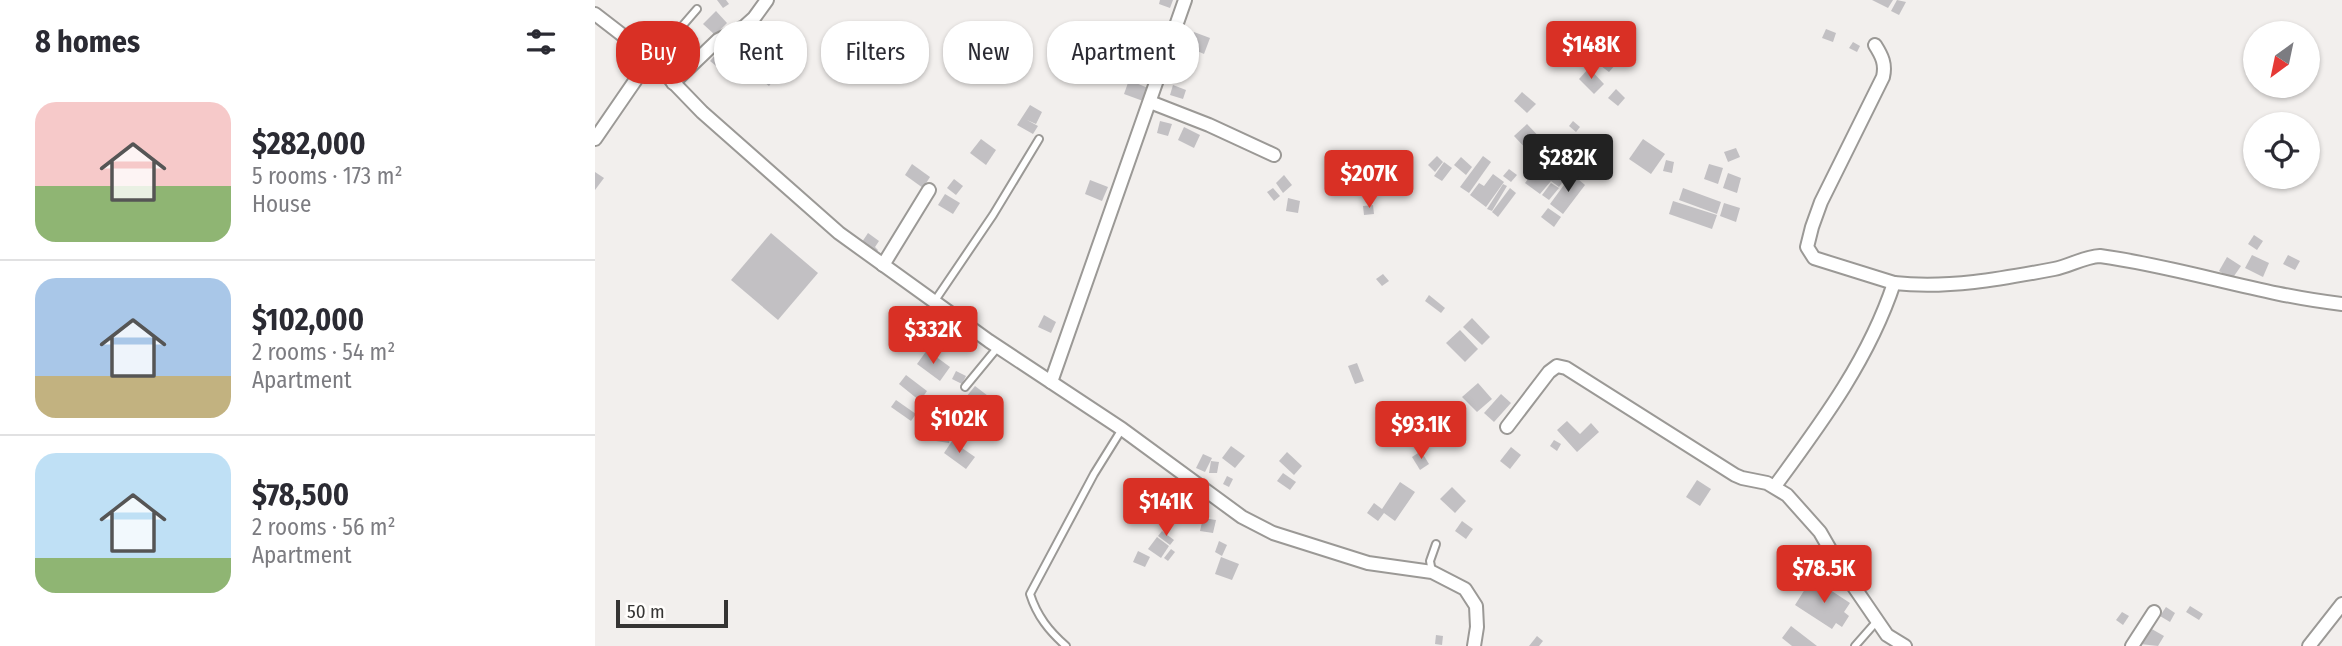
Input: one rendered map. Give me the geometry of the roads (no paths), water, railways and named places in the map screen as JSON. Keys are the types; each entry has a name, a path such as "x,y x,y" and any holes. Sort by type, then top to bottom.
{"street":[{"path":"700,57 718,40 744,27 767,0"},
{"path":"1051,382 1185,0"},
{"path":"595,14 616,31"},
{"path":"1875,45 1883,56 1884,77 1821,202 1807,247 1814,258 1893,283 1921,286 1968,283 2057,268 2100,256 2299,299 2342,304"},
{"path":"595,139 634,84"},
{"path":"674,84 839,233 998,347 1122,429 1242,517 1259,527 1368,563 1433,572 1465,589 1476,606 1474,646"},
{"path":"1150,102 1274,155"},
{"path":"883,265 929,190"},
{"path":"1775,486 1828,414 1855,370 1875,332 1893,283"},
{"path":"1507,427 1549,372 1557,366 1566,368 1735,475 1775,486 1787,495 1820,532 1887,635 1905,646"},
{"path":"2309,646 2342,604"},
{"path":"2132,646 2154,612"}],"lane":[{"path":"686,21 697,9"},
{"path":"934,302 993,215 1039,139"},
{"path":"965,387 998,347"},
{"path":"1066,646 1055,637 1035,611 1030,594 1094,474 1122,429"},
{"path":"1433,572 1430,561 1436,544"},
{"path":"1855,646 1877,621"}]}
